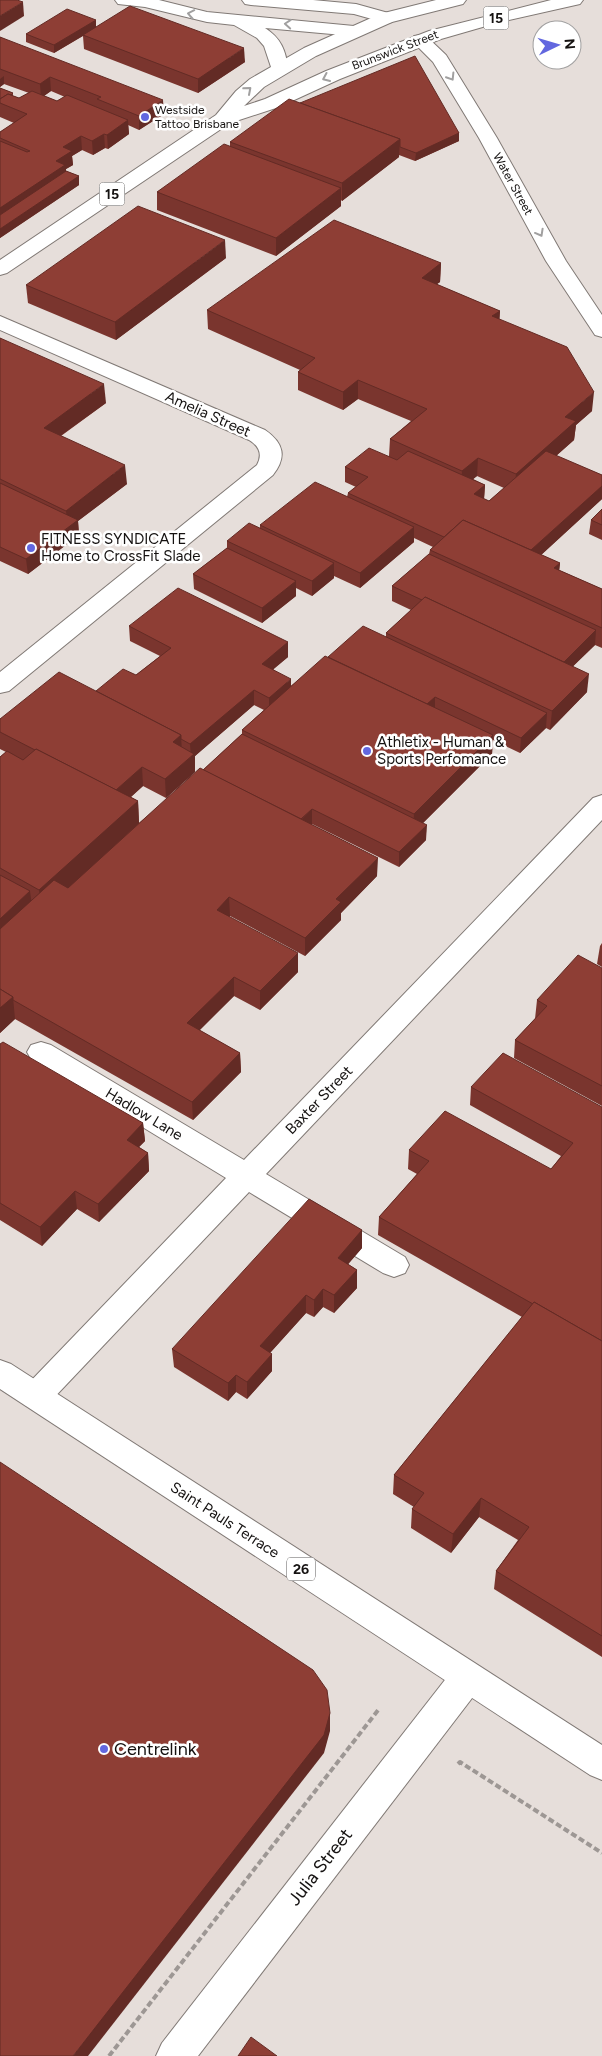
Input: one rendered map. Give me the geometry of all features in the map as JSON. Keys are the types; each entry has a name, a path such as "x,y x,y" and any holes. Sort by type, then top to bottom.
{"main road":[{"path":"124,0 145,2 191,14 420,40"},
{"path":"145,2 168,0"},
{"name":"Water Street","path":"250,0 356,9 386,18 431,49 440,59 488,138 556,261 602,331"},
{"name":"Brunswick Street","path":"223,119 243,95 257,83 279,69 354,31 386,18 457,0"},
{"name":"Brunswick Street","path":"0,269 223,119 272,103 333,75 420,40 496,18 574,0"},
{"path":"238,20 272,41 277,53 279,69"},
{"name":"Amelia Street","path":"0,322 244,429 263,439 272,452 271,462 265,470 0,684"},
{"name":"Baxter Street","path":"36,1396 602,804"},
{"name":"Hadlow Lane","path":"41,1052 394,1265"},
{"name":"Saint Pauls Terrace","path":"0,1373 602,1764"},
{"name":"Julia Street","path":"174,2056 467,1678"}],"path":[{"path":"109,2056 272,1849 378,1709"},
{"path":"454,1770 460,1762 602,1853"}],"building":[{"path":"0,0 17,0 23,2 0,16"},
{"path":"130,6 244,48 198,79 83,35"},
{"path":"67,9 96,20 54,45 26,34"},
{"path":"0,37 163,100 139,116 97,99 101,97 50,77 40,84 0,69"},
{"path":"415,56 459,133 416,153 400,147 400,139 300,103"},
{"path":"0,88 13,93 0,99"},
{"path":"32,91 57,101 67,95 128,120 107,135 104,134 92,141 81,136 63,147 72,151 56,161 65,165 0,208 0,141 27,152 30,151 0,138 0,132 27,114 0,103 0,99 8,94 19,98"},
{"path":"289,99 400,139 342,183 230,142"},
{"path":"224,144 341,188 276,238 157,192"},
{"path":"66,171 79,176 0,229 0,215"},
{"path":"138,206 225,240 115,322 26,285"},
{"path":"334,220 441,263 422,278 500,311 492,316 567,347 594,392 565,417 576,421 516,474 478,458 462,471 390,439 427,409 358,380 343,392 298,372 315,358 207,310"},
{"path":"0,338 104,384 44,428 125,465 66,511 0,479"},
{"path":"369,448 397,460 408,451 485,485 474,494 489,501 546,451 602,475 602,486 531,550 463,520 444,537 348,493 368,477 345,467"},
{"path":"315,482 414,527 360,573 260,525"},
{"name":"FITNESS SYNDICATE Home to CrossFit Slade","path":"0,483 78,520 26,559 0,547"},
{"path":"602,509 602,525 591,520"},
{"path":"463,520 560,563 554,568 602,589 602,628 430,550"},
{"path":"249,523 334,563 312,581 227,541"},
{"path":"227,548 296,581 262,608 193,574"},
{"path":"429,554 596,630 564,662 425,597 422,600 392,586"},
{"path":"178,588 288,642 262,664 291,679 269,698 254,690 190,744 181,739 181,735 96,691 123,669 136,675 171,648 129,626"},
{"path":"425,597 589,674 552,711 386,633"},
{"path":"363,626 547,713 521,738 435,697 427,704 328,657"},
{"name":"Athletix - Human & Sports Perfomance","path":"325,656 493,735 414,814 242,730"},
{"path":"59,672 181,735 173,742 194,754 165,779 142,767 116,790 0,732 0,719"},
{"path":"242,734 427,825 399,852 312,809 301,819 203,770"},
{"path":"36,749 138,801 39,890 0,868 0,757 7,751 23,760"},
{"path":"200,768 378,858 336,899 341,902 305,938 229,897 217,910 298,953 260,991 234,977 187,1023 240,1053 192,1102 13,1000 13,997 0,989 0,929 54,880 68,888"},
{"path":"0,875 30,891 0,919"},
{"path":"578,955 602,968 602,1086 515,1040 547,1006 537,1000"},
{"path":"0,989 13,997 0,1008"},
{"path":"3,1042 143,1123 127,1140 148,1153 98,1204 75,1191 40,1227 0,1203 0,1044"},
{"path":"503,1053 602,1107 602,1341 379,1217 429,1161 409,1150 445,1111 551,1169 573,1143 471,1087"},
{"path":"309,1199 362,1230 338,1258 357,1270 334,1295 323,1289 314,1300 306,1295 260,1346 272,1354 247,1382 236,1375 228,1383 172,1349"},
{"path":"534,1302 602,1341 602,1636 496,1571 529,1527 481,1498 453,1534 412,1509 424,1493 394,1475"},
{"path":"0,1462 313,1670 327,1690 330,1713 324,1735 73,2056 0,2056"},
{"path":"251,2037 277,2056 238,2056"}],"place":[{"name":"Westside Tattoo Brisbane","path":"145,117"},
{"name":"FITNESS SYNDICATE Home to CrossFit Slade","path":"31,548"},
{"name":"Athletix - Human & Sports Perfomance","path":"367,751"},
{"name":"Centrelink","path":"104,1749"}]}
